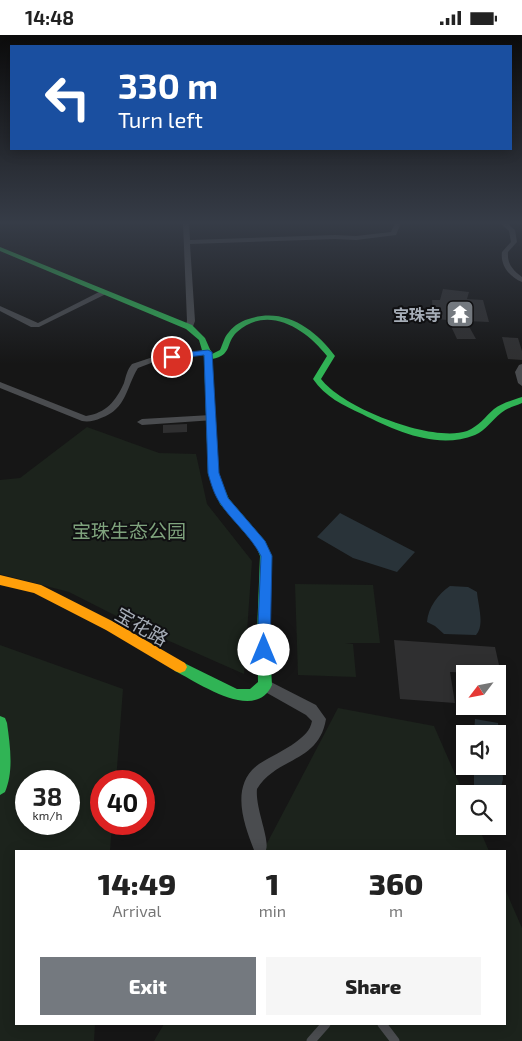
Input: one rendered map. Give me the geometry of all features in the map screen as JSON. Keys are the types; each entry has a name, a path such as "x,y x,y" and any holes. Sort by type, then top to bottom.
{"street":[{"path":"50,270 189,327 198,332 206,341 214,473 219,491 224,501 261,544 266,556 263,633 264,685 312,710 319,719 316,733 308,743 258,773 249,785 248,799 260,844"},
{"path":"189,270 191,321 189,327"},
{"path":"509,270 522,280"},
{"path":"0,308 34,325 39,325 104,293"},
{"path":"2,388 85,419 93,418 102,415 119,403 133,368 143,361 208,355 218,356 225,350 226,343 239,326 249,321 284,319 315,335 328,350 329,362 317,379 320,384 357,409 400,430 447,436 469,433 487,425 503,407 522,400"},
{"path":"522,367 519,372 522,383"},
{"path":"142,422 211,418"},
{"name":"宝花路","path":"0,580 37,589 110,627 199,678 236,695 253,695 264,685"},
{"path":"0,723 5,740 5,765 0,787"}],"lane":[{"path":"311,1041 325,1025"},
{"path":"383,1025 395,1041"}],"green space":[{"name":"宝珠生态公园","path":"87,427 159,453 196,454 207,504 252,561 244,674 142,629 69,592 0,574 0,480 20,478"},
{"path":"295,584 373,585 380,643 345,643 353,644 356,677 298,675"},
{"path":"0,645 123,689 117,770 90,770 90,835 111,835 110,850 15,850 15,1025 95,1025 94,1041 0,1041"},
{"path":"338,708 434,726 460,785 456,785 456,835 482,835 489,850 264,850"},
{"path":"506,891 522,928 522,1041 154,1041 163,1025 506,1025"}],"shaded area":[{"path":"340,513 415,552 397,572 353,558 317,537"},
{"path":"450,586 468,587 477,592 481,620 479,631 476,635 444,634 427,622 434,602"},
{"path":"475,719 498,723 498,725 475,725"},
{"path":"474,775 503,775 502,785 474,785"}],"building":[{"path":"443,289 469,292 467,299 483,300 489,322 466,321 476,339 457,339 448,320 433,319 432,300 440,300"},
{"path":"502,337 518,338 522,351 522,360 508,359"},
{"path":"187,424 187,432 163,433 163,425"},
{"path":"394,640 495,647 499,665 456,665 456,672 450,672 455,703 400,699"}],"traffic: fast":[{"path":"51,270 189,327 205,343 208,357 213,474 224,501 261,544 266,556 263,633 265,685 253,695 236,695 180,667"},
{"path":"208,357 220,354 235,330 248,322 261,318 275,318 288,321 312,335 331,356 317,379 321,385 336,397 397,427 436,437 450,437 472,432 483,426 504,407 522,400"},
{"path":"0,723 4,755 0,787"}],"traffic: slow":[{"path":"0,580 37,589 110,626 180,667"}],"place":[{"name":"宝珠寺","path":"460,314"}],"route":[{"path":"172,357 208,352 214,473 219,491 224,501 261,544 266,556 264,650"}]}
